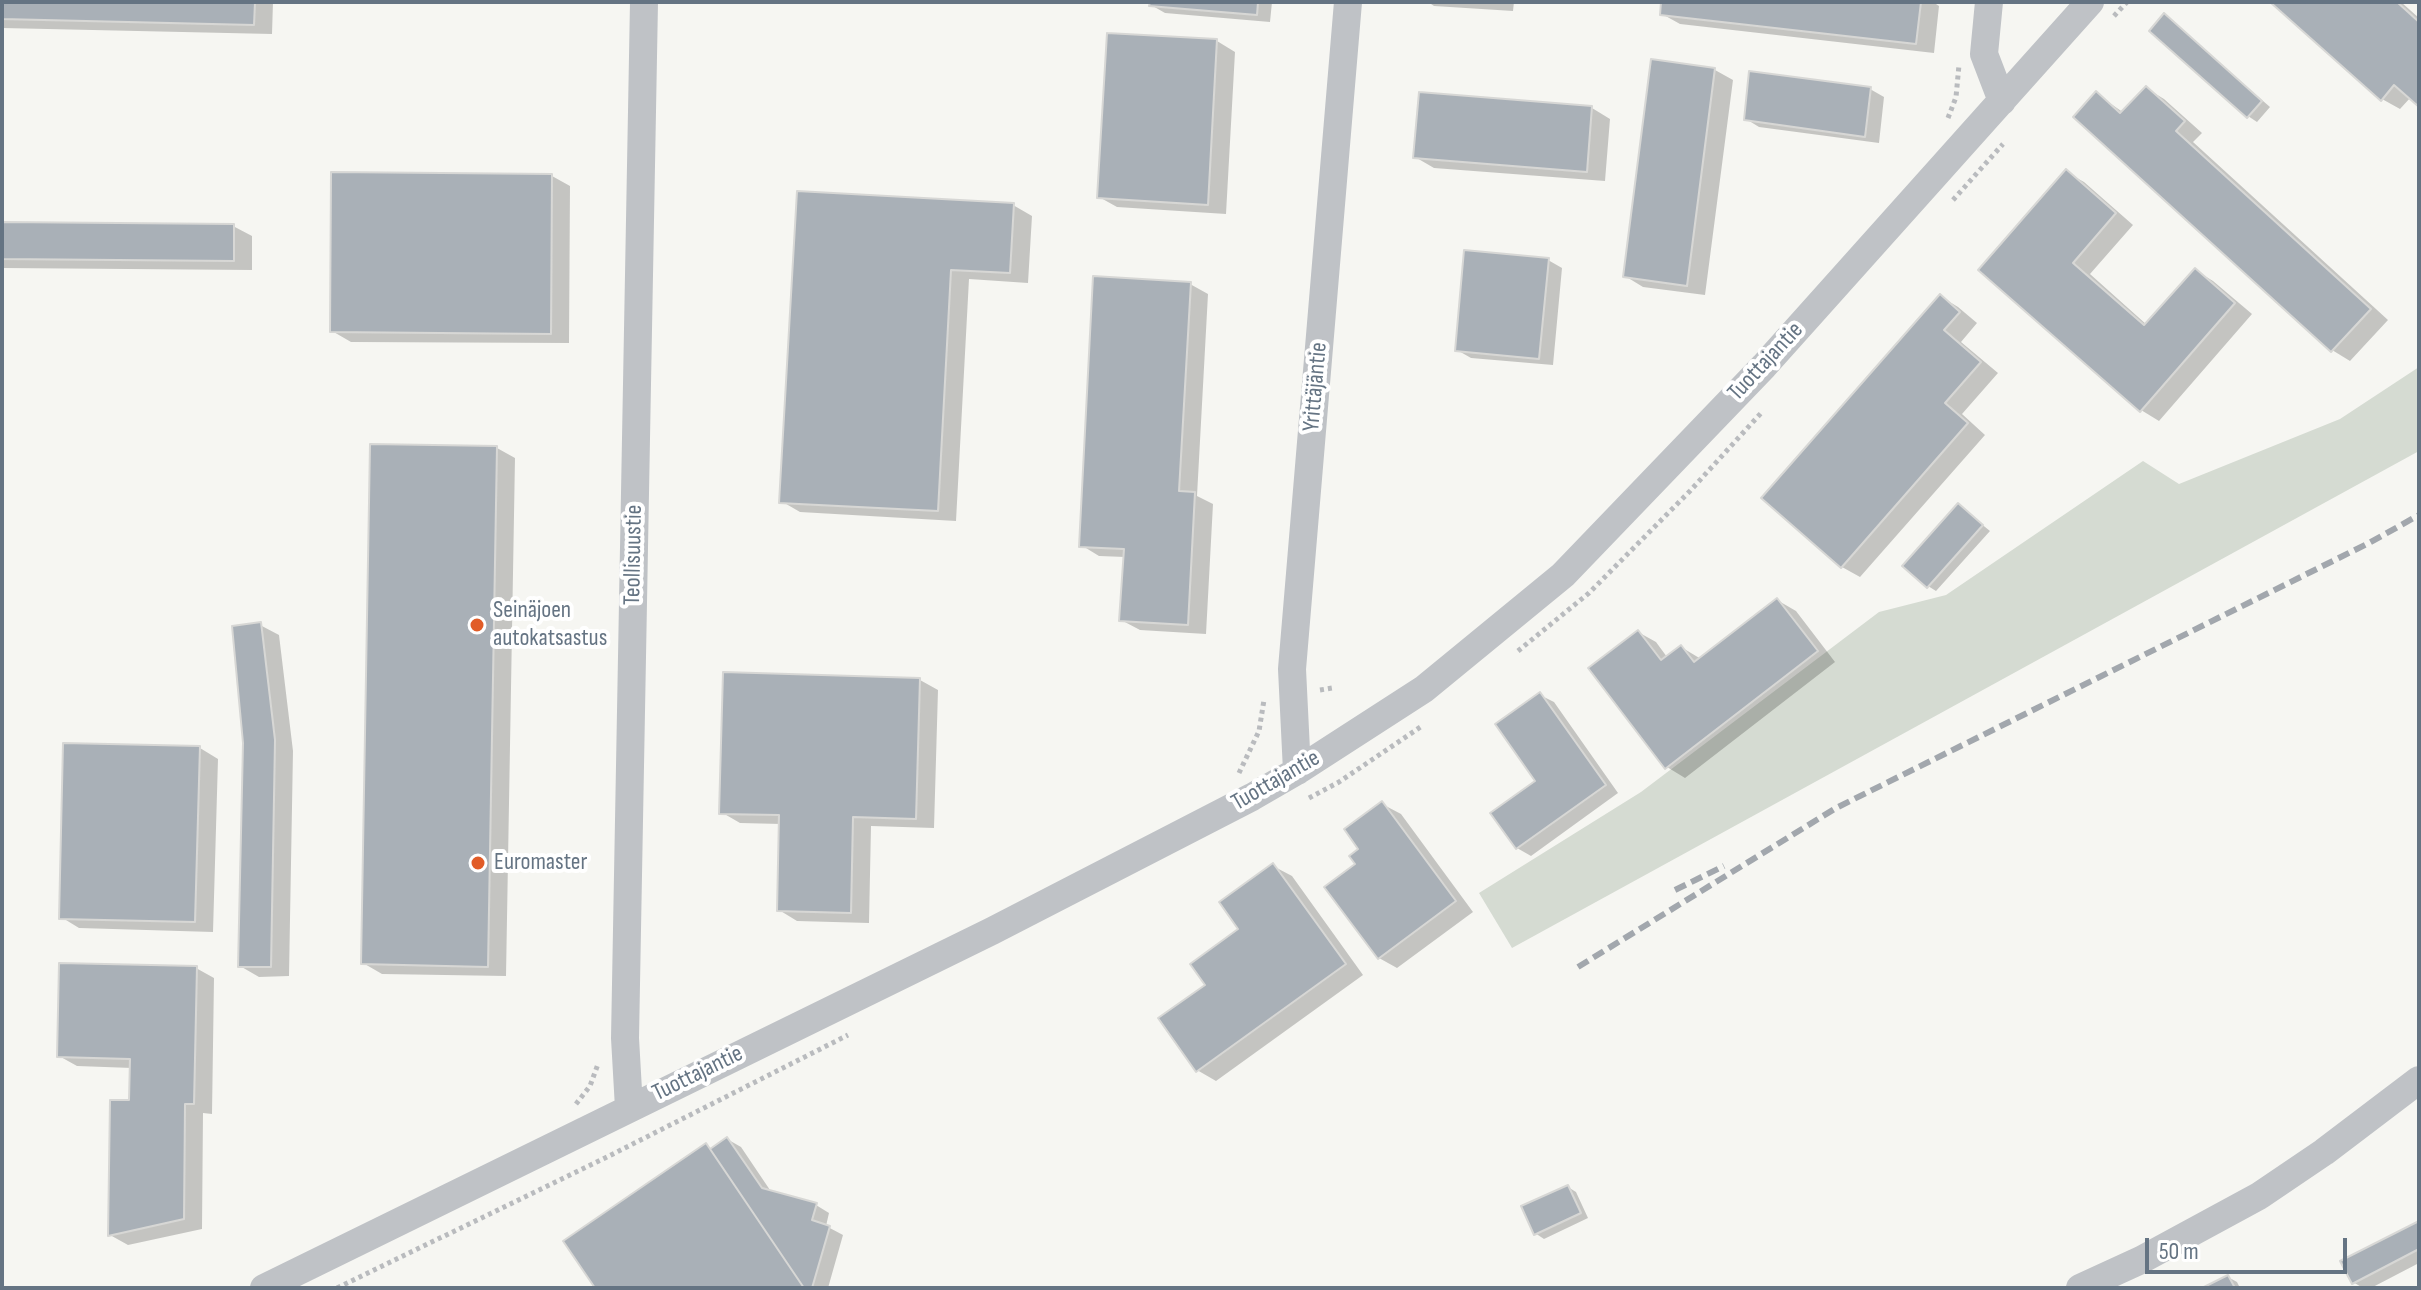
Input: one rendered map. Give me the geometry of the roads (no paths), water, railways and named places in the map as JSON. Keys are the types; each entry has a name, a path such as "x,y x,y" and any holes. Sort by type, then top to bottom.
{"street":[{"name":"Teollisuustie","path":"629,1108 625,1038 644,2"},
{"name":"Yrittäjäntie","path":"1297,771 1292,669 1348,2"},
{"path":"1989,2 1984,54 2002,101"},
{"name":"Tuottajantie","path":"264,1288 992,931 1297,771 1424,689 1563,575 1764,366 2090,2"},
{"path":"2080,1288 2141,1260 2259,1196 2324,1152 2419,1080"}],"railway":[{"path":"1578,967 1836,808 2369,543 2419,515"},
{"path":"1675,890 1724,866"}],"place":[{"name":"Seinäjoen autokatsastus","path":"477,625"},
{"name":"Euromaster","path":"478,863"}]}
